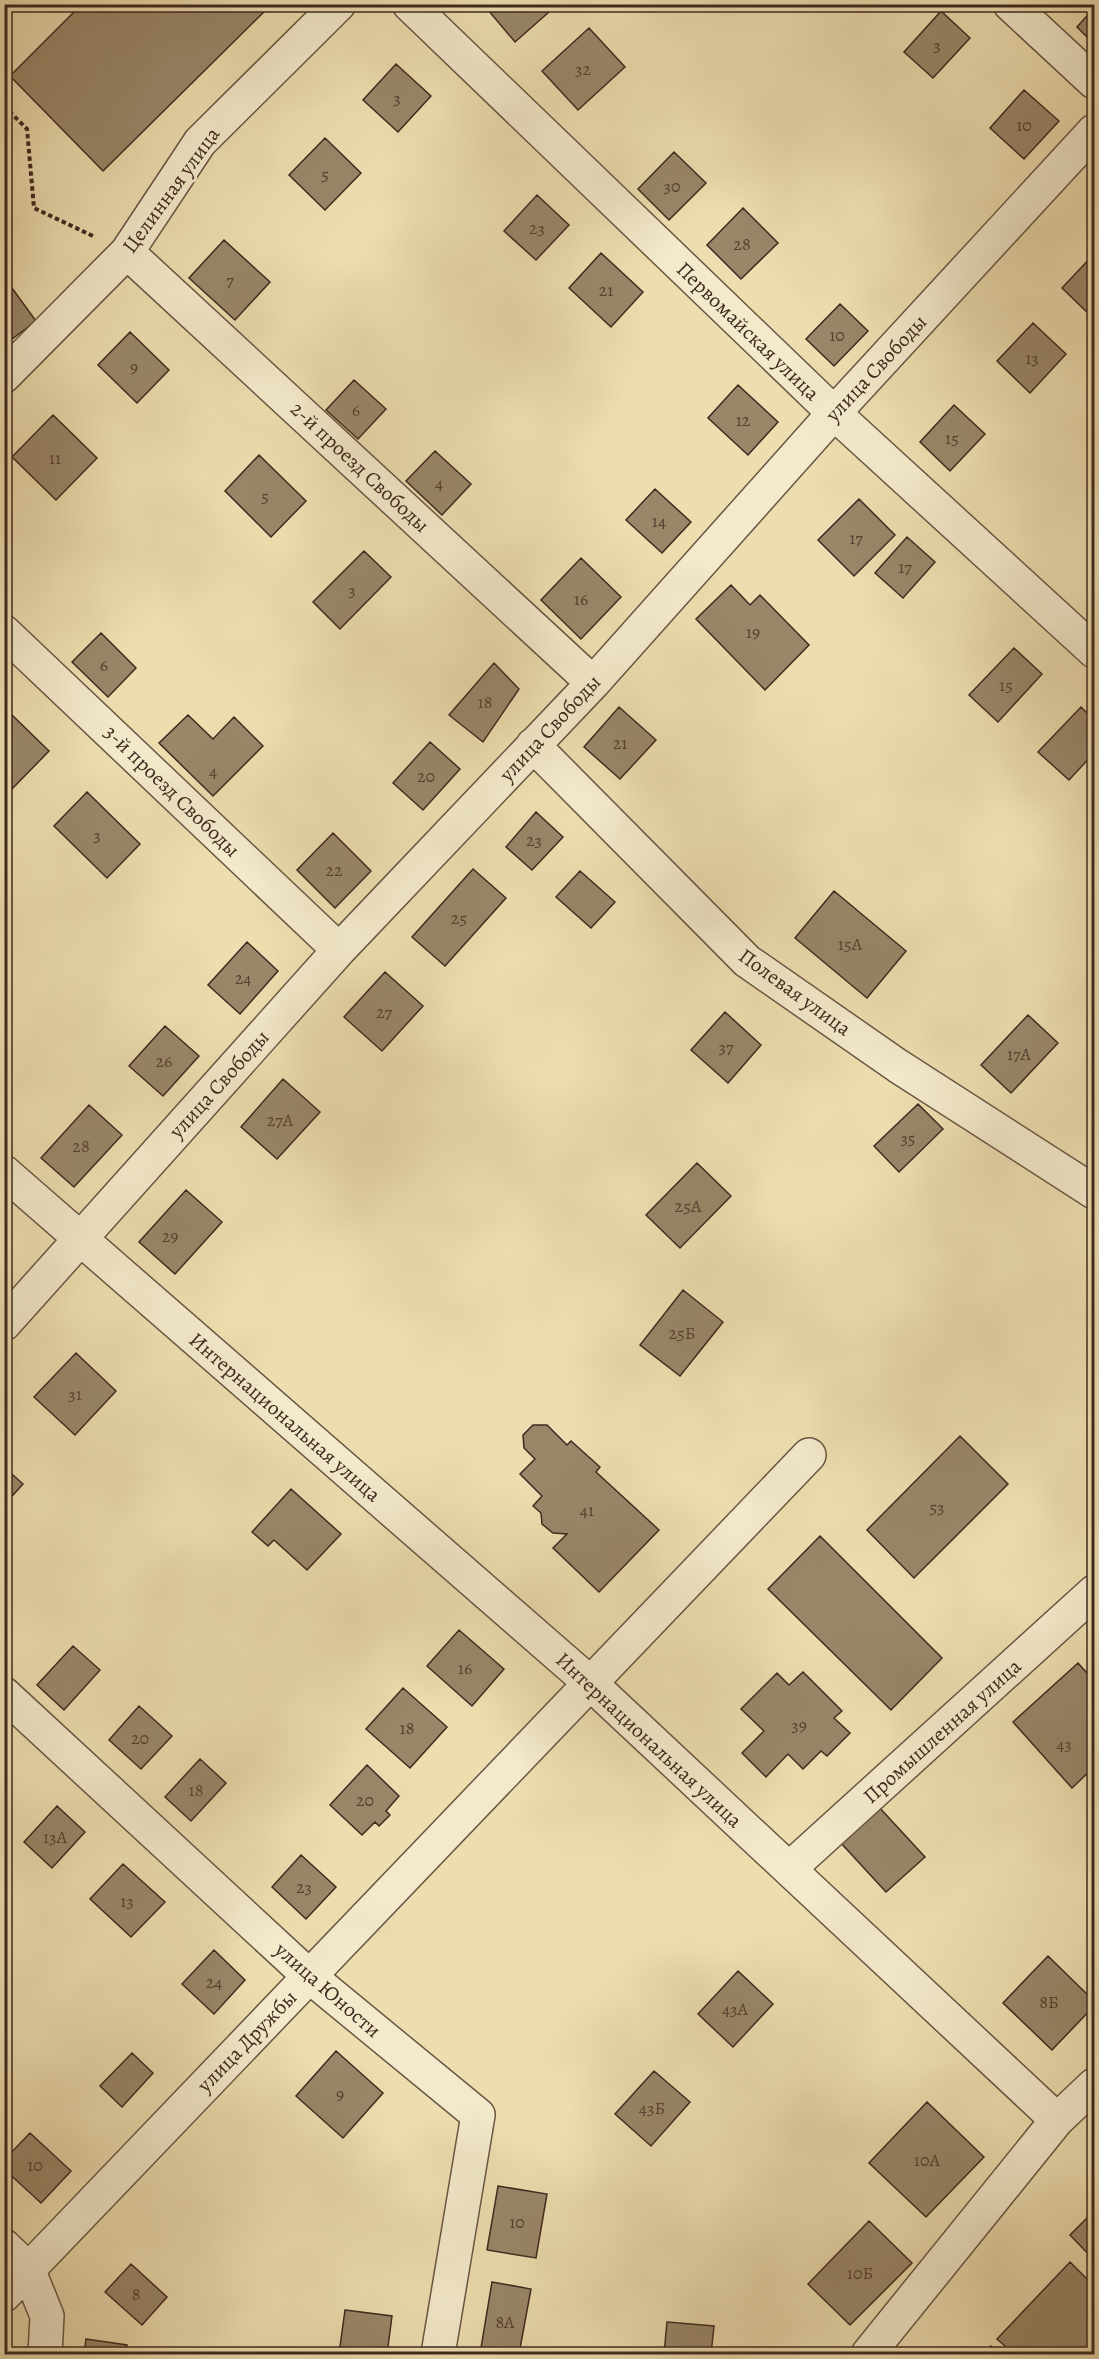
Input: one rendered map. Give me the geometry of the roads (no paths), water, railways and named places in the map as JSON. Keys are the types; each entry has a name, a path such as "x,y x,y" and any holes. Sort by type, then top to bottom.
{"street":[{"name":"Целинная улица","path":"4,376 127,252 200,142 339,4"},
{"name":"Первомайская улица","path":"409,4 834,413 1095,651"},
{"path":"1010,4 1095,82"},
{"name":"улица Свободы","path":"4,1324 339,950 593,683 834,413 1095,131"},
{"name":"2-й проезд Свободы","path":"127,252 593,683"},
{"name":"3-й проезд Свободы","path":"4,632 339,950"},
{"name":"Полевая улица","path":"533,746 747,960 898,1066 1095,1192"},
{"name":"Интернациональная улица","path":"4,1172 589,1682 1057,2120"},
{"name":"улица Дружбы","path":"4,2295 809,1455"},
{"name":"Промышленная улица","path":"789,1869 1092,1602"},
{"name":"улица Юности","path":"4,1694 309,1976 478,2115 438,2355"},
{"path":"868,2355 1057,2120 1095,2085"},
{"path":"4,2246 28,2269 46,2316 45,2355"}]}
